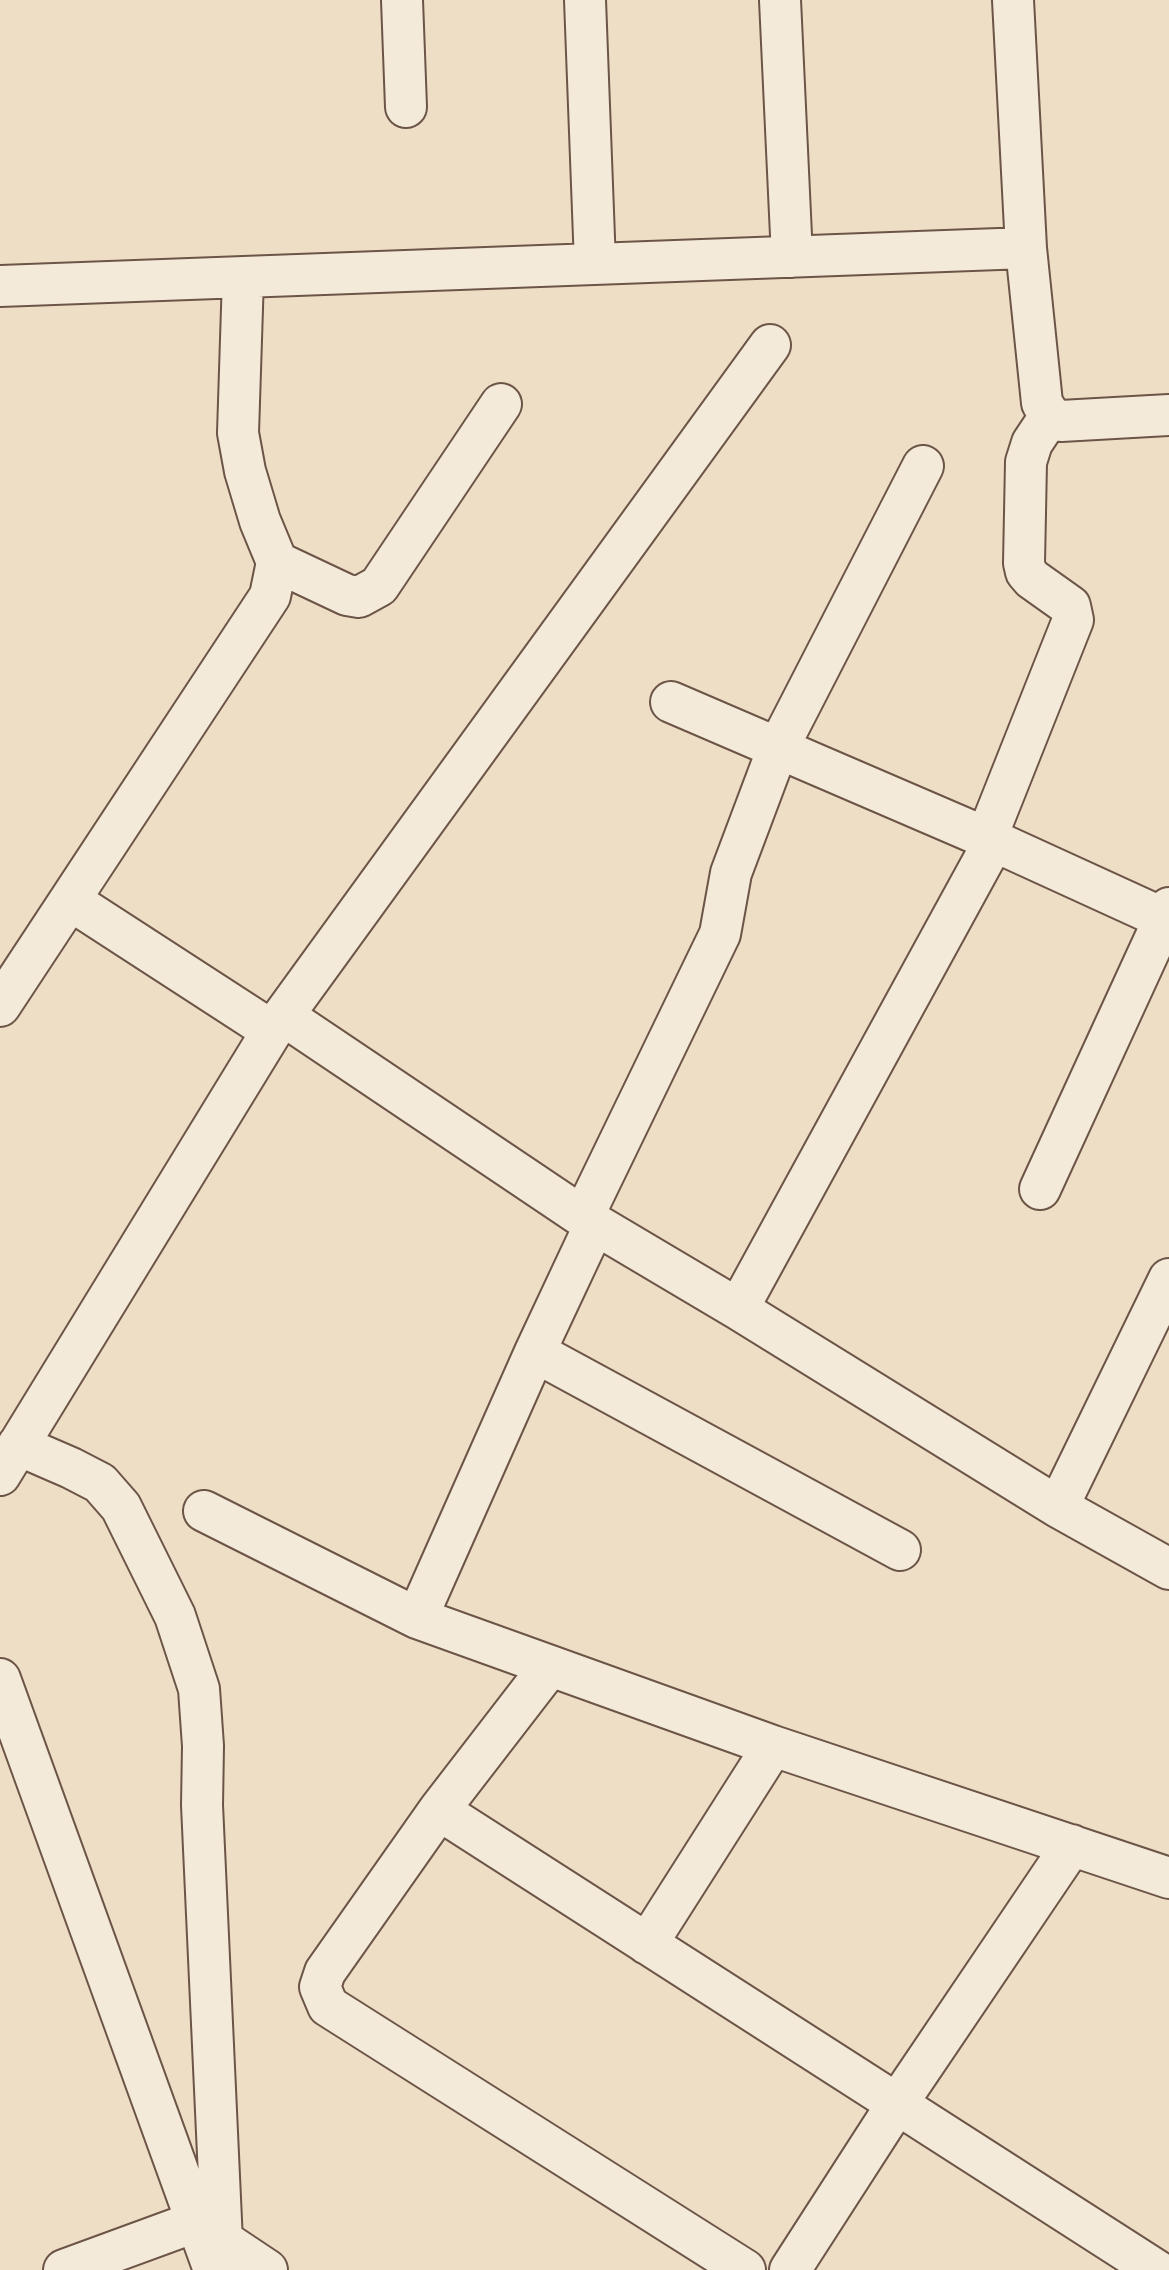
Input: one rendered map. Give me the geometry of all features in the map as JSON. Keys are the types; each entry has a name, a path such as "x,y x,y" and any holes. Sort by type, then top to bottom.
{"street":[{"path":"402,0 406,107"},
{"path":"585,0 595,264"},
{"path":"780,0 792,257"},
{"path":"1013,0 1026,248 1042,403 1050,416 1061,421 1169,415"},
{"path":"0,286 1026,248"},
{"path":"0,1006 270,596 277,562 260,521 245,471 238,433 243,277"},
{"path":"210,2245 203,1746 199,1689 175,1616 121,1507 100,1483 71,1468 9,1460 278,1024 770,345"},
{"path":"277,562 347,595 359,597 379,586 501,404"},
{"path":"738,1309 990,840 1073,620 1070,606 1032,579 1024,563 1026,462 1032,443 1050,416"},
{"path":"417,1618 535,1352 589,1221 720,934 731,873 778,748 923,466"},
{"path":"671,702 1167,916 1040,1189"},
{"path":"70,900 278,1024 589,1221 738,1309 1058,1507 1169,1569"},
{"path":"1058,1507 1169,1279"},
{"path":"535,1352 900,1550"},
{"path":"204,1511 417,1618 773,1746 1169,1878"},
{"path":"550,1666 439,1810 325,1972 320,1987 328,2006 745,2270"},
{"path":"0,1679 210,2245"},
{"path":"647,1944 773,1746"},
{"path":"439,1810 1156,2270"},
{"path":"790,2270 897,2104 1072,1845"},
{"path":"64,2270 210,2245 267,2270"}]}
